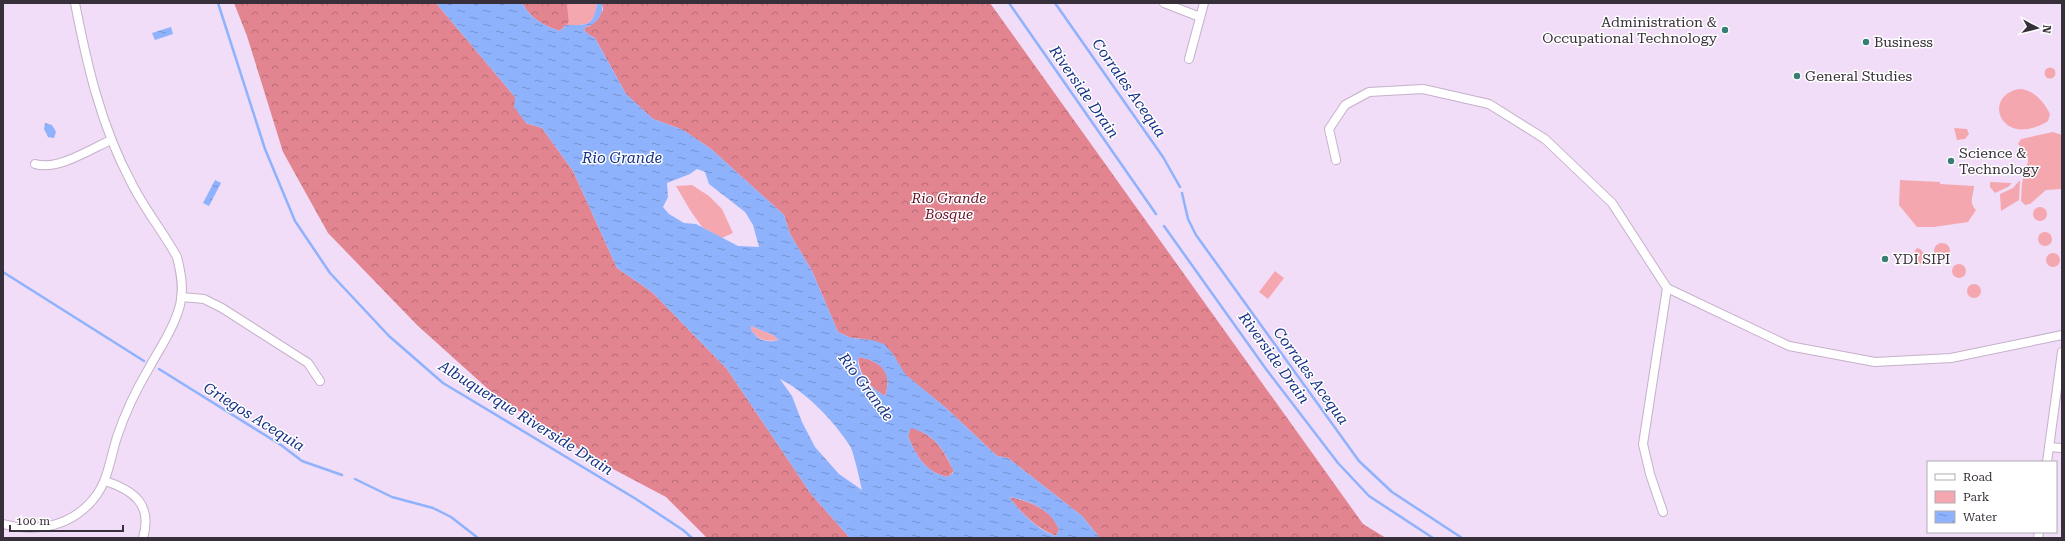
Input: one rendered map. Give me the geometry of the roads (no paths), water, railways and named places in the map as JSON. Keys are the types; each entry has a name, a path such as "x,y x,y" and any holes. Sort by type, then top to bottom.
{"street":[{"path":"3,524 31,528 61,523 70,519 87,506 100,491 105,481 126,413 173,326 181,297 181,271 177,258 130,182 111,140 86,60 75,3"},
{"path":"1164,3 1200,17"},
{"path":"1189,59 1204,3"},
{"path":"1336,160 1329,129 1345,105 1369,92 1423,89 1489,104 1544,139 1612,203 1667,288 1789,346 1875,362 1951,358 2062,335"},
{"path":"35,164 50,166 59,164 111,140"},
{"path":"1663,512 1652,482 1643,444 1667,288"},
{"path":"181,297 204,299 222,308 308,364 320,381"},
{"path":"2047,461 2062,352"},
{"path":"2049,447 2062,448"},
{"path":"105,481 126,488 137,498 146,520 143,538"}],"water":[{"name":"Rio Grande","path":"436,3 522,3 529,13 538,21 548,27 560,31 566,25 580,25 591,21 594,17 597,3 602,3 602,11 599,18 593,24 585,27 584,30 595,38 626,94 653,119 683,130 711,149 784,215 790,234 812,271 838,332 851,338 872,340 884,344 893,354 905,374 946,408 997,456 1008,458 1082,516 1100,538 850,538 811,494 727,369 652,292 617,268 573,171 542,128 526,123 514,107 515,97","holes":["697,169 705,172 709,184 745,212 753,225 759,247 738,246 696,224 684,223 669,214 663,207 668,197 667,183 690,174","751,326 773,335 779,340 767,341 757,337 751,330","858,357 873,361 883,369 887,380 885,396 870,385 860,370","780,379 800,391 819,408 843,436 852,450 862,490 839,474 815,447 802,422 792,396","911,428 926,434 938,444 943,450 954,472 948,477 934,472 918,457 908,436","1009,497 1017,498 1039,507 1056,523 1059,530 1056,536 1042,530 1019,509"]},
{"path":"171,27 173,34 155,40 152,33"},
{"path":"45,123 52,125 56,132 54,138 48,137 44,129"},
{"path":"215,180 221,183 209,206 203,203"}],"waterway":[{"name":"Albuquerque Riverside Drain","path":"218,3 265,149 295,221 330,273 389,336 443,383 636,499 683,530 692,538"},
{"name":"Riverside Drain","path":"1009,3 1156,214"},
{"name":"Corrales Acequa","path":"1055,3 1163,157 1180,187"},
{"name":"Corrales Acequa","path":"1182,193 1188,219 1196,235 1359,461 1392,492 1462,538"},
{"name":"Riverside Drain","path":"1164,226 1266,369 1338,463 1369,496 1433,538"},
{"name":"Griegos Acequia","path":"3,272 144,361"},
{"name":"Griegos Acequia","path":"159,369 281,445 302,461 342,475"},
{"name":"Griegos Acequia","path":"355,479 392,497 433,508 451,517 478,538"}],"place":[{"name":"Administration & Occupational Technology","path":"1725,30"},
{"name":"Business","path":"1866,42"},
{"name":"General Studies","path":"1797,76"},
{"name":"Science & Technology","path":"1951,161"},
{"name":"YDI SIPI","path":"1885,259"}],"park label":[{"name":"Rio Grande Bosque","path":"949,206"}]}
